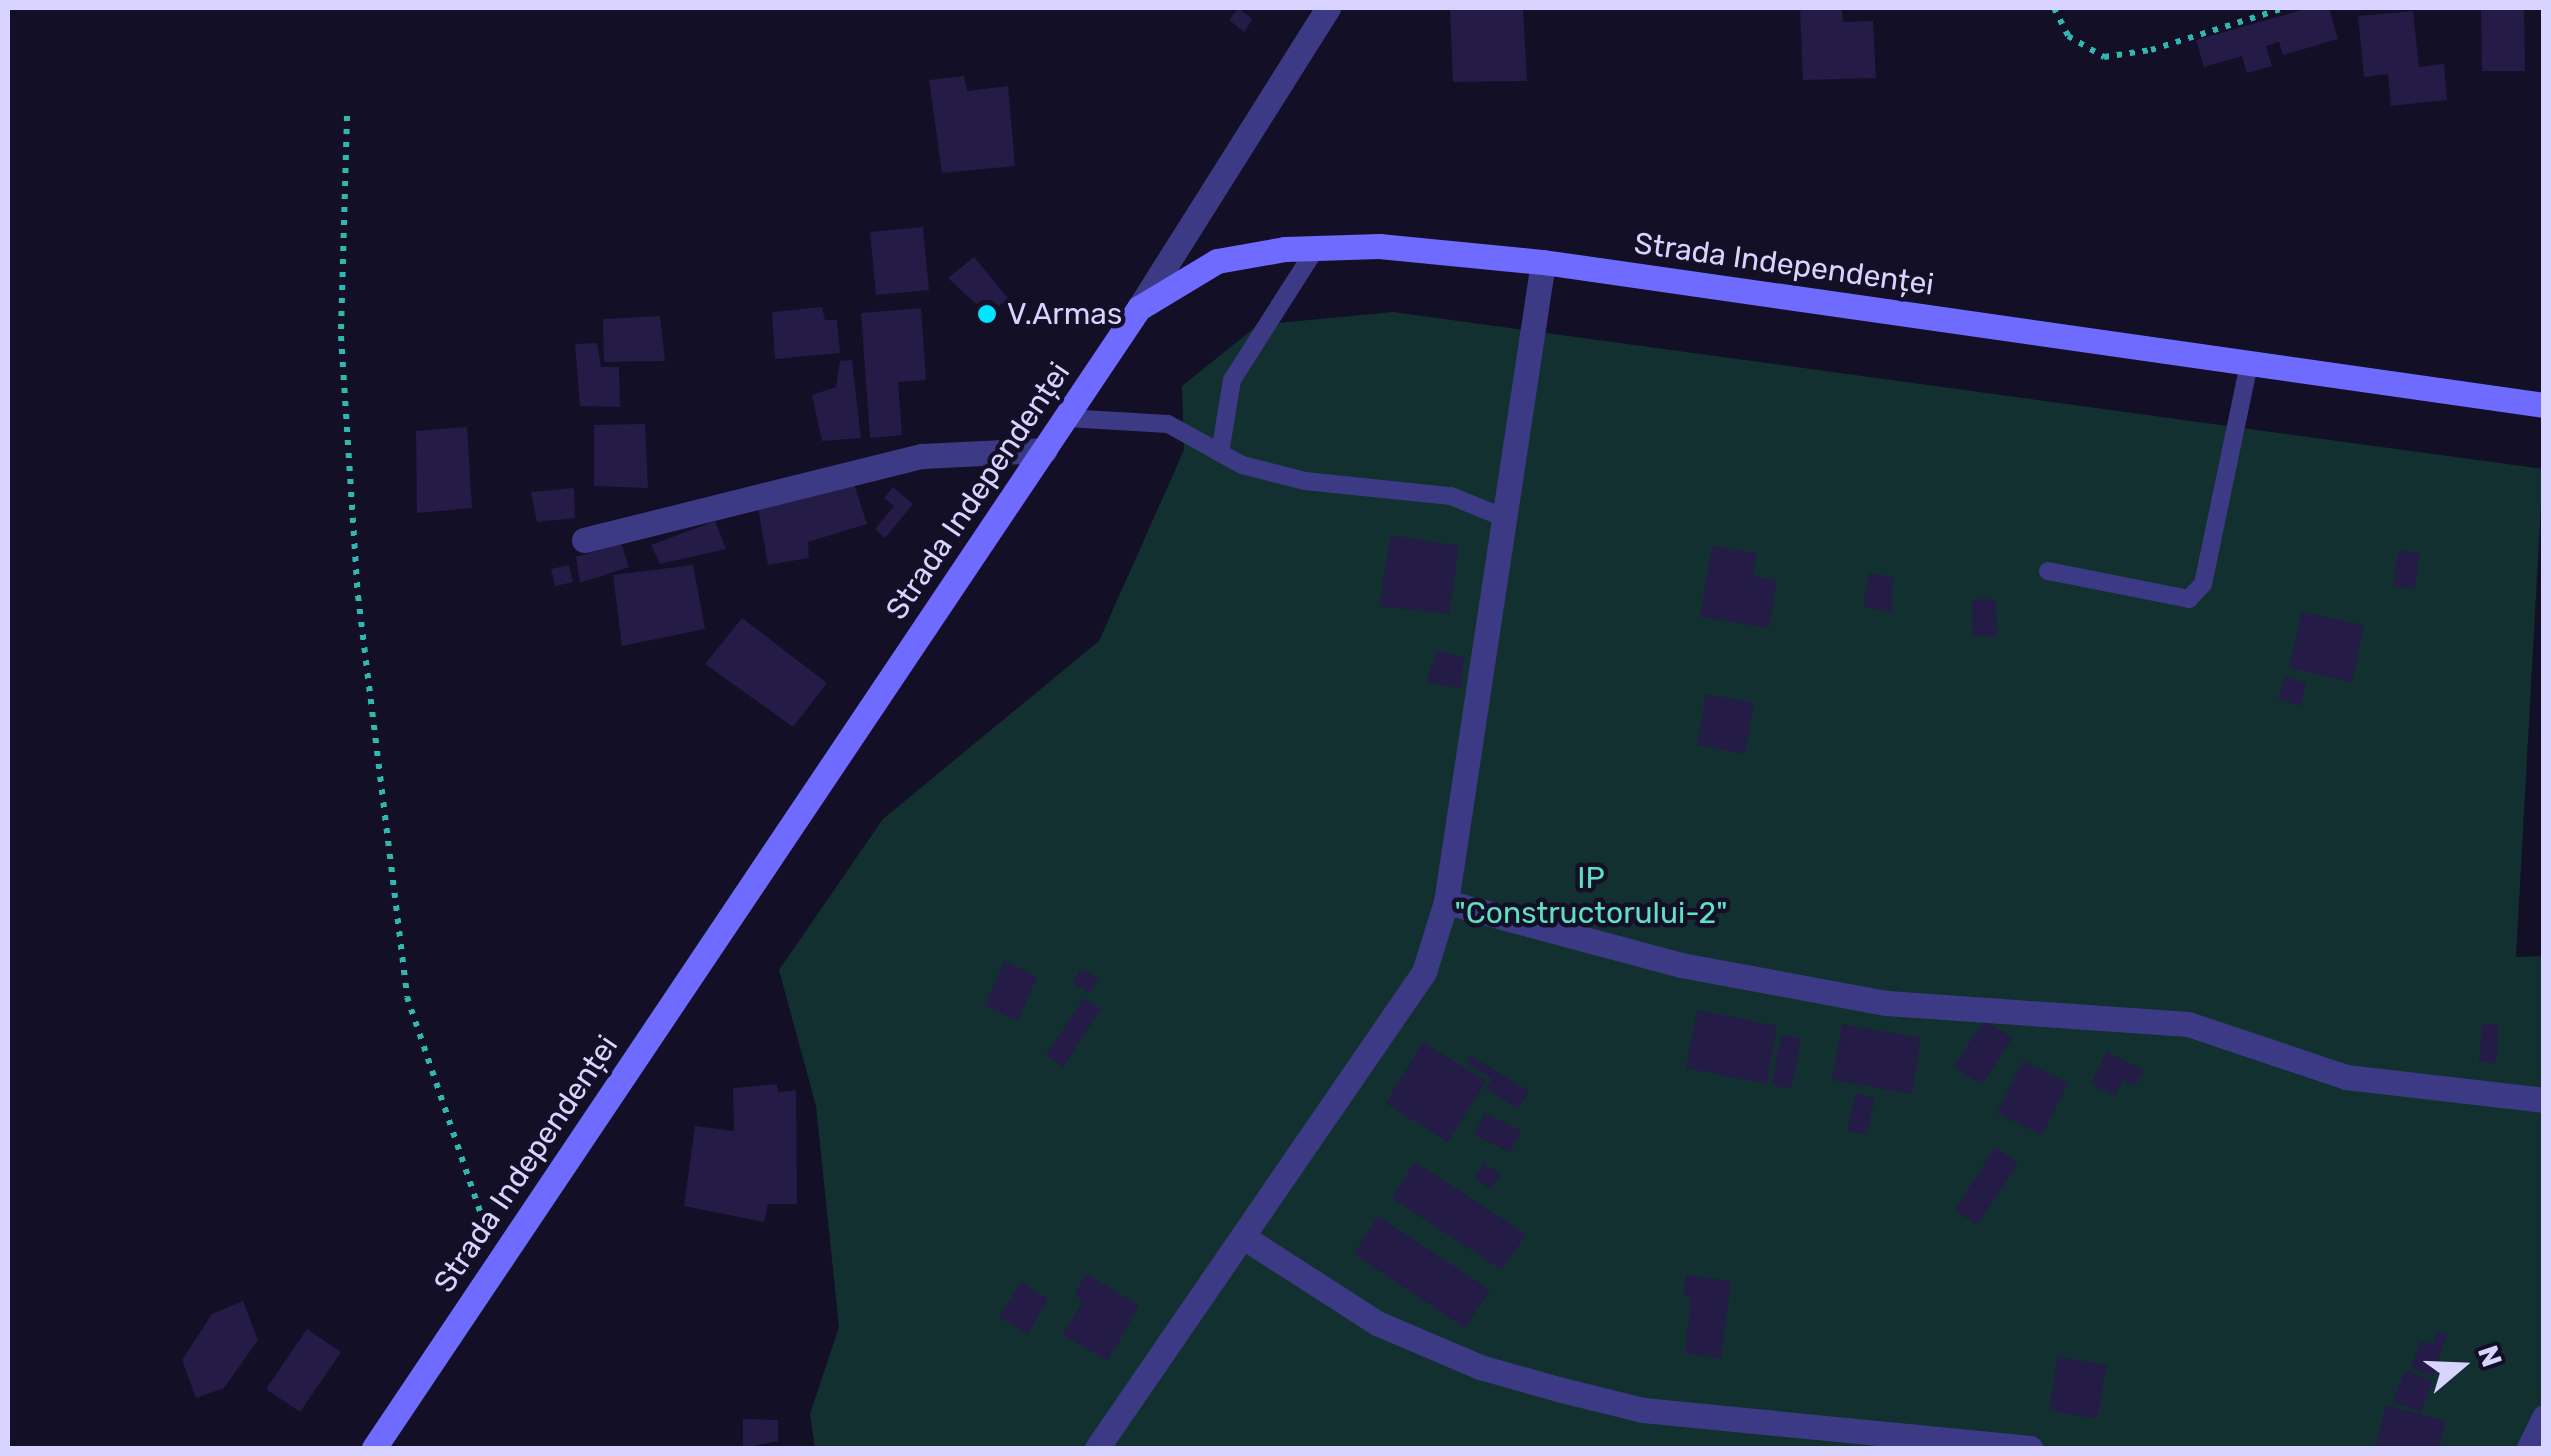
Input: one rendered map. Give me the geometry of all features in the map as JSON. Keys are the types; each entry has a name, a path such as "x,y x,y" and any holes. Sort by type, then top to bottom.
{"main road":[{"name":"Strada Independenței","path":"374,1448 1138,308 1217,262 1316,248 1379,246 1544,262 2544,405"}],"street":[{"path":"1138,308 1328,8"},
{"path":"1097,1448 1246,1238 1424,972 1446,902 1544,262"},
{"path":"584,540 922,456 1044,450"},
{"path":"1446,902 1681,965 1887,1003 2188,1024 2346,1077 2544,1100"},
{"path":"1246,1238 1377,1322 1480,1368 1558,1389 1643,1410 2030,1448"},
{"path":"2528,1448 2544,1417"}],"lane":[{"path":"1220,453 1232,380 1316,248"},
{"path":"2048,571 2189,598 2203,584 2249,363"},
{"path":"1066,418 1168,424 1242,465 1305,481 1451,496 1504,518"}],"path":[{"path":"2054,8 2068,36 2104,57 2150,50 2284,8"},
{"path":"348,116 341,336 355,559 407,997 452,1141 500,1261"}],"green space":[{"name":"IP \"Constructorului-2\"","path":"1393,312 2543,469 2516,957 2543,956 2543,1448 815,1448 810,1414 839,1327 816,1106 779,970 883,819 1099,641 1184,450 1182,386 1258,325"}],"building":[{"path":"1238,8 1253,19 1244,32 1229,20"},
{"path":"1523,8 1527,81 1453,82 1450,9"},
{"path":"1800,8 1842,8 1843,22 1873,21 1876,78 1803,80"},
{"path":"2309,8 2329,8 2338,39 2283,55 2279,42 2266,46 2272,66 2247,73 2242,56 2204,67 2196,40"},
{"path":"2481,8 2524,8 2525,71 2482,71"},
{"path":"2413,11 2419,67 2444,64 2447,100 2391,106 2388,74 2364,77 2358,16"},
{"path":"964,76 967,91 1008,86 1015,166 942,173 929,80"},
{"path":"923,227 929,290 876,295 870,232"},
{"path":"974,257 1008,298 989,316 948,278"},
{"path":"822,307 825,320 837,320 840,353 775,359 772,312"},
{"path":"921,308 926,380 898,382 902,435 870,438 861,313"},
{"path":"660,316 665,361 604,362 603,319"},
{"path":"597,343 601,367 619,367 620,407 580,406 575,344"},
{"path":"852,360 861,438 822,441 812,395 836,387 840,361"},
{"path":"645,424 648,488 594,486 594,425"},
{"path":"467,427 472,508 417,513 416,431"},
{"path":"854,484 867,524 808,542 809,558 768,565 758,508"},
{"path":"893,487 913,504 885,538 875,529 894,506 884,498"},
{"path":"574,488 575,518 537,522 531,492"},
{"path":"715,521 726,549 660,564 651,545"},
{"path":"1391,535 1459,546 1449,614 1379,606"},
{"path":"621,543 629,567 580,583 576,557"},
{"path":"1712,546 1757,553 1753,576 1777,580 1769,628 1700,617"},
{"path":"2398,550 2420,553 2415,589 2393,586"},
{"path":"569,565 573,582 555,586 551,569"},
{"path":"693,565 705,629 622,646 613,575"},
{"path":"1869,573 1893,577 1891,612 1863,607"},
{"path":"1972,599 1996,599 1997,636 1973,636"},
{"path":"2302,612 2364,625 2352,682 2289,668"},
{"path":"742,618 827,683 793,727 705,664"},
{"path":"1437,651 1464,657 1461,688 1426,683"},
{"path":"2284,677 2306,683 2301,706 2278,699"},
{"path":"1706,694 1754,703 1745,754 1697,745"},
{"path":"1005,961 1037,977 1017,1021 984,1005"},
{"path":"1081,969 1098,978 1090,993 1073,983"},
{"path":"1084,998 1101,1009 1063,1067 1046,1055"},
{"path":"1697,1010 1777,1026 1766,1084 1686,1068"},
{"path":"1984,1020 2012,1038 1982,1085 1954,1067"},
{"path":"1842,1024 1921,1038 1912,1094 1832,1080"},
{"path":"2482,1024 2499,1025 2496,1063 2479,1062"},
{"path":"1782,1035 1801,1039 1791,1089 1771,1085"},
{"path":"1423,1042 1486,1081 1448,1142 1386,1103"},
{"path":"2107,1052 2144,1070 2135,1086 2123,1080 2115,1096 2091,1084"},
{"path":"1470,1055 1529,1091 1518,1109 1486,1089 1492,1079 1466,1062"},
{"path":"2023,1061 2068,1083 2042,1135 1997,1113"},
{"path":"777,1084 778,1092 796,1090 797,1204 768,1204 764,1222 684,1206 695,1126 734,1131 733,1088"},
{"path":"1856,1093 1875,1098 1866,1135 1847,1130"},
{"path":"1485,1113 1521,1131 1510,1152 1474,1135"},
{"path":"1995,1147 2018,1163 1977,1225 1955,1210"},
{"path":"1415,1162 1526,1234 1502,1270 1392,1198"},
{"path":"1484,1164 1501,1174 1491,1189 1475,1179"},
{"path":"1378,1216 1490,1290 1465,1328 1354,1254"},
{"path":"1086,1274 1139,1305 1108,1361 1063,1335 1082,1302 1075,1293"},
{"path":"1686,1275 1731,1281 1721,1359 1685,1353 1691,1299 1683,1295"},
{"path":"1021,1282 1048,1299 1028,1334 999,1317"},
{"path":"243,1301 258,1340 224,1388 196,1398 182,1360 212,1314"},
{"path":"307,1329 341,1352 300,1412 266,1389"},
{"path":"2437,1331 2447,1334 2433,1376 2411,1368 2420,1341 2433,1345"},
{"path":"2058,1357 2107,1365 2097,1419 2049,1410"},
{"path":"2405,1370 2433,1381 2421,1412 2393,1402"},
{"path":"2386,1405 2446,1421 2439,1448 2375,1448"},
{"path":"743,1419 778,1420 778,1441 743,1448"}],"place":[{"name":"V.Armas","path":"987,314"}]}
